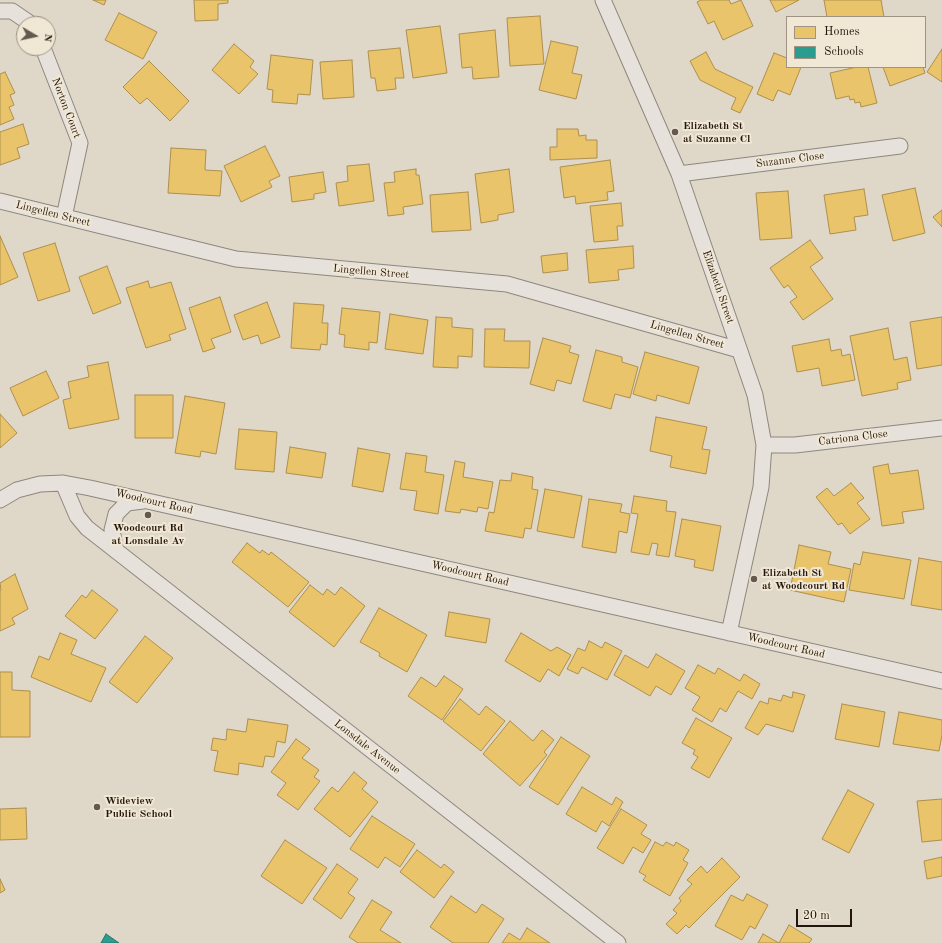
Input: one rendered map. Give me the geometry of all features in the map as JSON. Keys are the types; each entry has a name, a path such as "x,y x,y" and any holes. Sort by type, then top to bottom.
{"street":[{"name":"Elizabeth Street","path":"603,0 679,174 755,395 764,446 760,488 729,633"},
{"path":"0,11 12,11 19,16"},
{"name":"Norton Court","path":"45,56 80,143 64,217"},
{"name":"Suzanne Close","path":"679,174 900,146"},
{"name":"Lingellen Street","path":"0,201 236,259 507,284 739,350"},
{"name":"Catriona Close","path":"764,446 795,445 942,428"},
{"name":"Woodcourt Road","path":"0,500 18,490 40,484 63,483 90,488 942,681"},
{"name":"Lonsdale Avenue","path":"63,483 76,516 87,528 618,943"},
{"path":"116,551 112,530 116,514 127,503 146,500"}],"building: Homes":[{"path":"93,0 106,0 104,5"},
{"path":"194,0 228,0 228,3 218,4 218,20 195,21"},
{"path":"701,0 729,0 731,4 741,0 753,26 723,40 714,21 708,24 697,2"},
{"path":"770,0 799,0 776,12"},
{"path":"824,0 881,0 884,16 827,16"},
{"path":"119,13 157,32 143,59 105,40"},
{"path":"540,16 544,64 510,66 507,18"},
{"path":"440,26 447,73 413,78 406,30"},
{"path":"495,30 499,77 473,79 472,67 462,68 459,34"},
{"path":"551,41 578,47 572,73 582,75 576,99 539,90"},
{"path":"234,44 254,61 250,67 258,74 239,94 212,70"},
{"path":"400,48 404,78 395,78 396,89 377,91 375,78 371,78 368,51"},
{"path":"942,49 942,82 927,72"},
{"path":"706,52 715,69 753,87 740,113 731,109 736,98 700,80 690,61"},
{"path":"774,53 786,58 786,68 801,68 790,95 778,90 773,101 757,94"},
{"path":"271,55 313,60 310,95 298,94 297,104 272,102 273,90 267,89"},
{"path":"352,60 354,97 323,99 320,62"},
{"path":"149,61 189,101 170,121 147,98 140,104 123,87"},
{"path":"852,68 868,68 877,103 861,107 860,102 855,103 854,99 850,100 849,96 836,99 830,73"},
{"path":"883,68 923,68 925,73 890,86"},
{"path":"5,72 15,93 10,95 14,105 9,107 14,119 0,125 0,74"},
{"path":"23,124 29,144 17,148 20,158 0,165 0,132"},
{"path":"557,129 578,129 579,136 586,135 586,140 597,140 597,158 550,160 550,147 557,147"},
{"path":"265,146 280,176 269,181 272,187 241,202 224,166"},
{"path":"171,148 206,150 205,170 222,171 220,196 168,193"},
{"path":"610,160 614,191 607,192 608,200 576,204 575,196 564,198 560,167"},
{"path":"369,164 374,201 339,206 336,183 348,181 347,166"},
{"path":"416,169 416,175 419,175 423,204 403,207 404,214 388,216 384,183 395,182 394,172"},
{"path":"509,169 514,212 498,215 498,220 481,223 475,174"},
{"path":"323,172 326,192 314,194 314,199 292,202 289,177"},
{"path":"915,188 925,233 893,241 882,195"},
{"path":"864,189 868,215 854,217 856,230 830,234 824,195"},
{"path":"788,191 792,238 760,240 756,193"},
{"path":"468,192 471,230 432,232 430,195"},
{"path":"621,203 623,226 617,226 618,240 594,242 590,206"},
{"path":"942,210 942,227 933,217"},
{"path":"0,236 18,277 0,285"},
{"path":"810,240 823,258 810,267 833,299 803,320 790,302 797,297 788,285 784,288 770,268"},
{"path":"55,243 70,291 38,301 23,253"},
{"path":"633,246 634,268 618,270 619,280 589,283 586,250"},
{"path":"567,253 568,270 543,273 541,256"},
{"path":"107,266 121,303 93,314 79,277"},
{"path":"148,281 150,288 171,282 186,329 169,335 171,340 146,348 126,288"},
{"path":"220,297 231,332 211,339 215,348 203,352 189,308"},
{"path":"267,302 280,337 261,344 258,335 243,340 234,315"},
{"path":"294,303 324,305 322,323 328,323 327,345 321,344 320,350 291,348"},
{"path":"342,308 380,312 377,343 369,342 369,350 344,347 345,335 339,334"},
{"path":"390,314 428,320 423,354 385,349"},
{"path":"436,317 452,318 452,327 473,329 472,357 458,356 458,368 433,367"},
{"path":"942,317 942,365 917,369 910,322"},
{"path":"888,328 894,360 907,357 911,380 897,383 898,389 862,396 850,336"},
{"path":"485,329 505,329 504,341 530,341 529,368 484,367"},
{"path":"543,338 571,346 569,352 579,355 571,384 557,380 554,391 530,384"},
{"path":"829,339 831,351 841,349 842,356 850,354 855,380 822,386 819,368 797,372 792,346"},
{"path":"596,350 622,357 622,362 638,367 630,398 615,394 611,409 583,401"},
{"path":"645,352 699,367 689,404 657,395 656,401 633,394"},
{"path":"108,362 119,419 69,429 63,400 71,398 68,382 89,377 87,366"},
{"path":"46,371 59,398 23,416 10,388"},
{"path":"135,395 173,395 173,438 135,438"},
{"path":"185,396 225,403 216,454 201,451 200,457 175,453"},
{"path":"0,414 17,433 0,448"},
{"path":"656,417 707,427 702,449 710,450 706,474 670,467 672,456 650,451"},
{"path":"239,429 277,432 274,472 235,469"},
{"path":"290,447 326,453 322,478 286,473"},
{"path":"358,448 390,454 383,492 352,486"},
{"path":"406,453 427,456 425,472 444,475 438,514 414,510 417,491 400,489"},
{"path":"455,461 465,463 463,477 493,482 488,509 478,507 477,512 461,509 460,513 445,511"},
{"path":"888,464 890,474 918,470 924,509 902,512 904,523 882,526 873,467"},
{"path":"512,473 533,477 532,489 538,490 531,529 525,528 523,538 485,531 489,512 494,513 500,480 511,481"},
{"path":"851,483 864,498 857,503 870,519 850,534 842,523 838,525 816,497 827,488 834,496"},
{"path":"545,489 582,496 574,538 537,531"},
{"path":"634,496 667,501 666,511 676,512 669,557 656,555 658,544 652,543 649,555 631,552 638,514 631,513"},
{"path":"589,499 622,504 620,512 630,514 627,533 619,531 616,553 582,547"},
{"path":"682,519 721,526 713,571 694,567 695,560 675,556"},
{"path":"247,543 260,553 262,550 269,555 271,552 309,582 288,607 232,562"},
{"path":"799,545 831,552 828,564 851,569 844,602 790,590"},
{"path":"863,552 911,560 904,599 849,590 854,563 860,565"},
{"path":"919,558 942,562 942,610 911,605"},
{"path":"15,574 28,609 12,618 15,624 0,631 0,583"},
{"path":"310,585 323,595 327,589 335,595 341,587 365,606 334,647 289,612"},
{"path":"92,590 118,610 95,639 65,616 82,595 86,598"},
{"path":"379,608 427,635 407,672 379,656 380,653 360,642"},
{"path":"449,612 490,619 486,643 445,636"},
{"path":"60,633 77,640 71,654 106,668 91,702 31,677 39,656 49,660"},
{"path":"521,633 551,651 557,647 571,655 559,676 548,669 540,682 505,661"},
{"path":"145,636 173,658 137,703 109,682"},
{"path":"589,641 602,648 605,642 622,651 607,680 582,667 578,674 567,669 578,648 585,651"},
{"path":"656,654 685,671 671,695 656,686 650,696 614,675 625,655 648,668"},
{"path":"698,665 715,674 718,668 740,681 744,674 760,684 752,699 738,691 726,712 720,708 712,722 692,710 700,697 685,688"},
{"path":"0,672 12,672 12,690 30,691 30,737 0,737"},
{"path":"444,676 463,689 442,720 408,696 421,677 436,687"},
{"path":"793,692 805,695 793,732 766,724 758,735 745,728 760,701 768,704 769,698 781,701 783,695 792,698"},
{"path":"460,699 479,715 486,706 505,721 481,751 443,721"},
{"path":"842,704 885,712 879,747 835,739"},
{"path":"899,712 942,720 942,735 939,751 893,744"},
{"path":"696,718 732,738 709,778 691,768 698,757 693,754 695,750 682,743"},
{"path":"248,719 288,725 285,743 277,741 274,757 265,756 263,767 239,763 238,775 214,771 218,751 211,750 213,738 226,740 227,729 246,732"},
{"path":"510,721 533,741 542,730 554,740 544,752 547,755 520,786 483,754"},
{"path":"561,737 590,756 558,805 529,787"},
{"path":"296,739 310,749 302,758 319,770 314,777 320,781 298,810 277,795 286,783 271,772"},
{"path":"354,772 367,783 362,789 378,802 350,837 314,809 332,787 338,792"},
{"path":"582,787 612,805 616,797 623,802 609,826 602,821 596,832 566,814"},
{"path":"848,790 874,804 849,853 822,839"},
{"path":"942,799 942,840 922,842 917,801"},
{"path":"26,808 27,839 0,840 0,809"},
{"path":"621,809 647,825 641,834 651,840 643,853 633,847 623,864 597,848"},
{"path":"372,816 415,844 400,867 385,857 378,868 350,849"},
{"path":"285,840 327,868 302,904 261,876"},
{"path":"655,842 663,846 666,842 674,846 676,842 689,850 683,860 688,863 670,896 643,880 646,876 639,872"},
{"path":"417,850 441,868 444,864 454,872 434,898 400,872"},
{"path":"942,857 942,876 927,879 924,861"},
{"path":"722,858 740,877 689,928 686,925 677,934 666,924 677,913 673,910 681,901 679,898 692,884 687,880 701,866 707,873"},
{"path":"337,864 358,879 348,893 355,898 341,919 313,899"},
{"path":"0,879 5,890 0,893"},
{"path":"747,894 768,905 755,929 750,926 742,940 715,926 731,895 743,901"},
{"path":"451,896 476,913 482,904 504,919 488,943 453,943 430,927"},
{"path":"372,900 392,912 380,930 401,943 358,943 349,937"},
{"path":"789,925 812,939 809,943 779,943"},
{"path":"527,928 550,943 502,943 509,933 520,940"},
{"path":"763,934 779,943 758,943"}],"building: Schools":[{"path":"106,934 119,943 101,943"}],"place":[{"name":"Elizabeth St at Suzanne Cl","path":"675,132"},
{"name":"Woodcourt Rd at Lonsdale Av","path":"148,515"},
{"name":"Elizabeth St at Woodcourt Rd","path":"754,579"},
{"name":"Wideview Public School","path":"97,807"}]}
